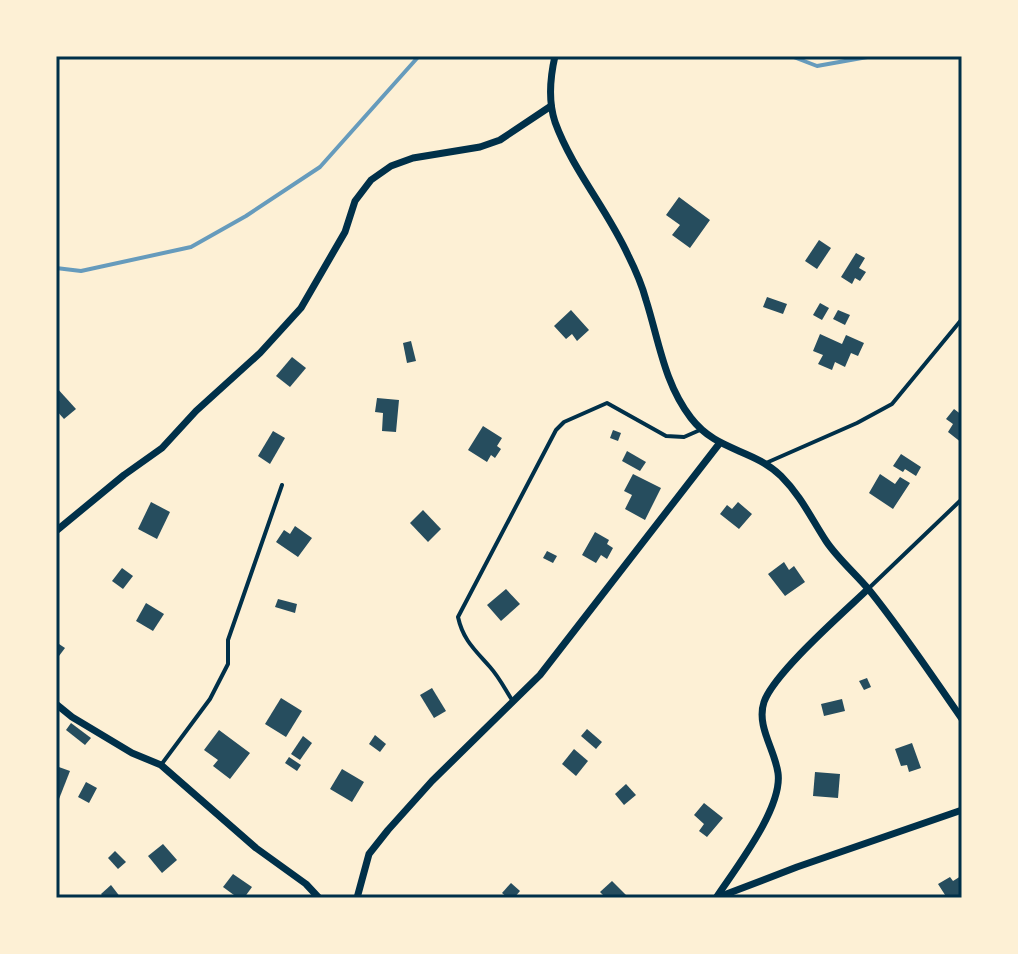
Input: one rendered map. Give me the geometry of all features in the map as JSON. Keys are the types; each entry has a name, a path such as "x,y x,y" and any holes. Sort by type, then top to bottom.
{"street":[{"path":"555,56 551,106 573,161 604,207 628,255 646,298 673,389 691,418 719,444 766,463 799,494 827,542 868,589 962,719"},
{"path":"56,531 162,448 196,411 260,353 301,308 345,232 355,201 371,180 391,166 413,158 480,147 500,140 551,106"},
{"path":"357,898 369,854 388,830 432,781 540,675 719,444"},
{"path":"716,898 756,838 779,791 775,758 763,724 765,698 791,665 868,589"},
{"path":"56,704 132,753 161,765 319,898"},
{"path":"716,898 962,810"}],"lane":[{"path":"766,463 892,404 962,319"},
{"path":"514,702 495,673 472,650 461,631 458,617 556,430 564,422 607,403 666,436 684,437 702,429"},
{"path":"161,765 210,699 228,664 228,640 282,485"},
{"path":"868,589 962,499"}],"building":[{"path":"679,197 710,220 690,248 672,235 680,225 666,215"},
{"path":"819,240 831,248 817,269 805,261"},
{"path":"856,253 865,258 859,268 866,272 860,281 855,278 852,284 841,277"},
{"path":"767,297 787,304 783,314 763,307"},
{"path":"820,303 829,308 822,320 813,315"},
{"path":"571,310 589,330 577,341 572,334 566,339 554,326"},
{"path":"838,310 850,315 845,325 833,319"},
{"path":"820,334 842,344 846,335 864,343 858,356 851,353 845,367 835,362 832,370 818,364 823,355 813,351"},
{"path":"411,341 416,361 407,363 403,343"},
{"path":"292,357 306,368 290,387 276,376"},
{"path":"56,387 76,409 64,419 56,410"},
{"path":"377,398 399,400 396,432 382,431 383,413 375,412"},
{"path":"954,409 962,415 962,443 948,432 953,424 946,419"},
{"path":"483,426 502,438 497,446 501,449 495,458 491,455 487,462 468,450"},
{"path":"613,430 621,433 618,441 610,438"},
{"path":"273,431 285,438 270,464 258,456"},
{"path":"627,451 646,462 640,471 622,461"},
{"path":"901,454 921,467 916,476 893,466"},
{"path":"633,474 661,488 645,520 625,509 632,495 624,491"},
{"path":"880,474 895,484 900,477 910,483 893,509 869,493"},
{"path":"151,502 170,512 157,539 138,529"},
{"path":"738,502 752,514 739,529 720,514 727,505 732,509"},
{"path":"423,510 441,529 428,542 410,523"},
{"path":"295,526 312,538 298,557 276,542 284,530 290,534"},
{"path":"595,532 609,540 607,544 613,548 607,559 601,555 596,563 582,555"},
{"path":"547,551 557,556 553,563 543,558"},
{"path":"784,562 789,570 794,566 805,582 785,596 768,574"},
{"path":"122,568 133,576 123,589 112,581"},
{"path":"506,589 520,604 501,621 487,605"},
{"path":"278,599 297,604 295,613 275,607"},
{"path":"146,603 164,614 153,631 136,621"},
{"path":"56,642 65,648 56,660"},
{"path":"867,678 871,687 864,690 859,681"},
{"path":"432,688 446,711 434,718 420,695"},
{"path":"281,698 302,711 286,737 265,724"},
{"path":"842,699 845,711 824,716 821,704"},
{"path":"71,723 91,738 85,745 66,730"},
{"path":"587,729 602,742 596,749 581,736"},
{"path":"219,730 250,753 230,779 213,766 218,760 204,750"},
{"path":"375,735 386,744 380,752 369,744"},
{"path":"303,736 312,743 300,760 291,754"},
{"path":"912,743 921,768 909,772 907,765 901,766 895,749"},
{"path":"574,749 588,761 576,776 562,764"},
{"path":"289,757 301,765 297,771 285,763"},
{"path":"56,766 70,771 59,799 56,798"},
{"path":"342,769 364,782 352,802 330,789"},
{"path":"815,772 840,774 838,798 813,796"},
{"path":"86,782 97,788 89,803 78,797"},
{"path":"626,784 636,795 624,805 615,794"},
{"path":"704,803 723,818 707,837 699,831 704,824 694,815"},
{"path":"163,844 177,860 162,873 148,856"},
{"path":"115,851 126,862 118,869 108,858"},
{"path":"233,874 252,887 244,898 238,898 223,887"},
{"path":"961,876 962,898 947,898 938,884 950,877 953,881"},
{"path":"612,881 629,898 606,898 600,892"},
{"path":"511,883 520,891 514,898 508,898 502,893"},
{"path":"111,885 121,898 104,898 101,894"}],"waterway":[{"path":"56,268 81,271 191,247 246,216 320,167 419,56"},
{"path":"791,56 817,66 873,56"}]}
